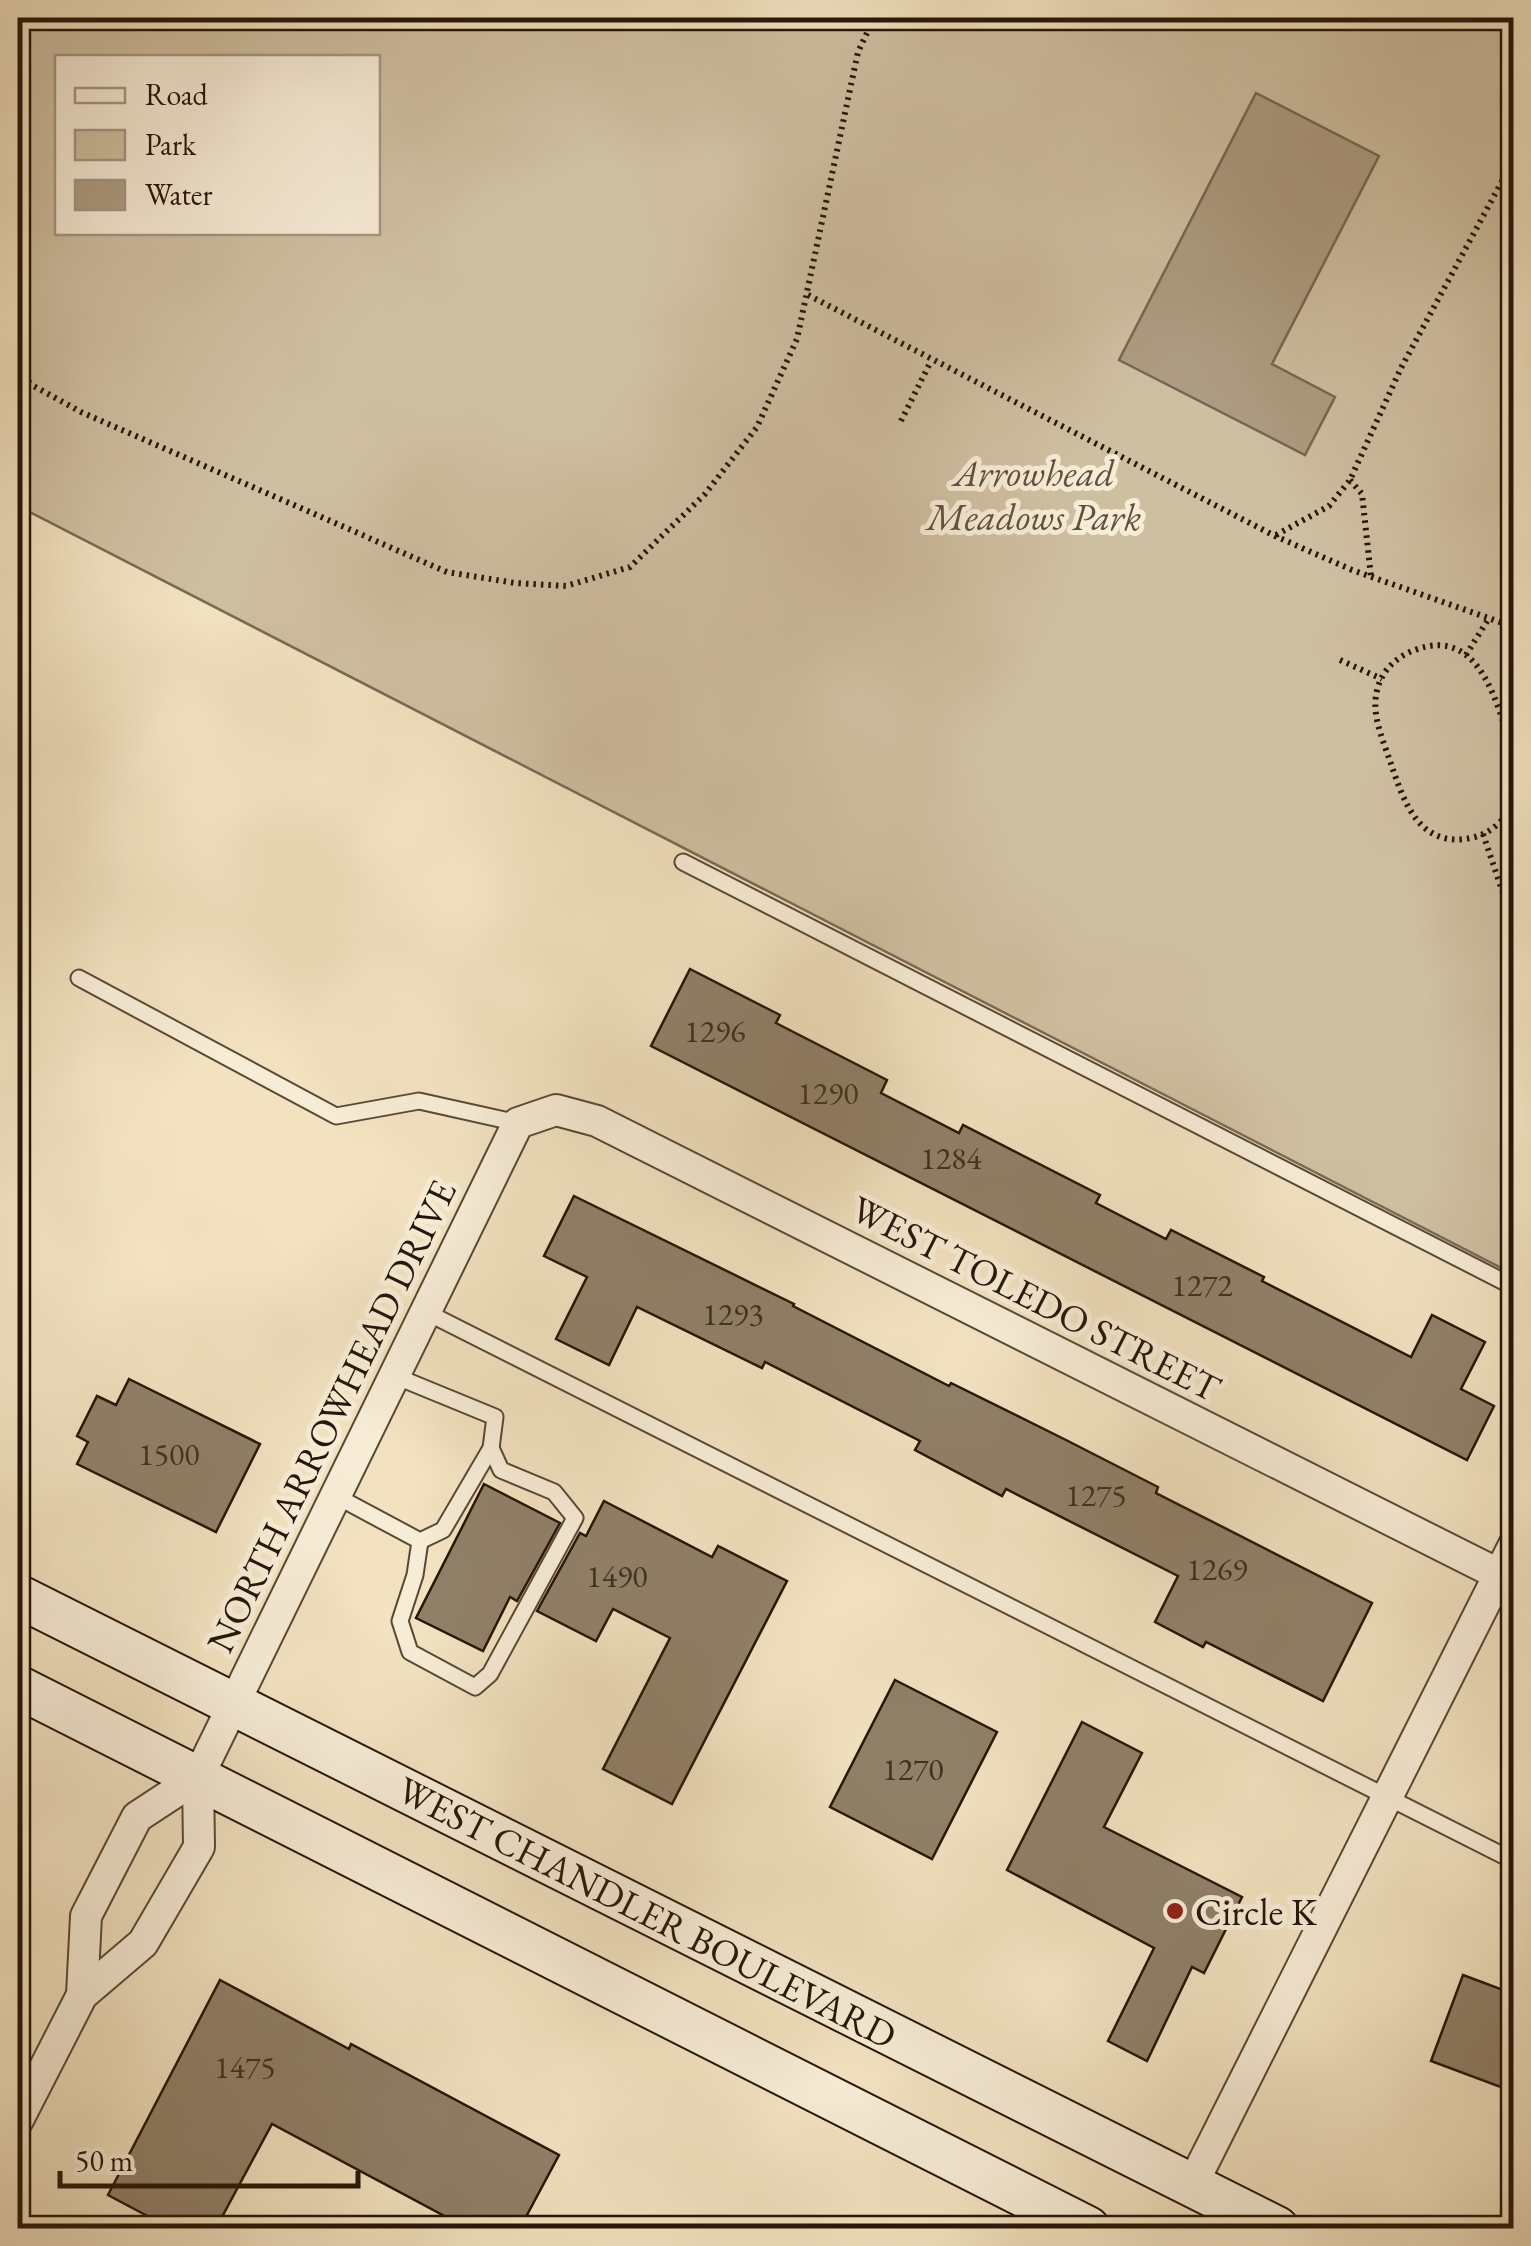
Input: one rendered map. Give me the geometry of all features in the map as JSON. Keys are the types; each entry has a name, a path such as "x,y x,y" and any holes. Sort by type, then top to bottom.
{"main road":[{"name":"WEST CHANDLER BOULEVARD","path":"18,1596 1277,2228"},
{"path":"18,1687 207,1760 1088,2228"}],"street":[{"name":"WEST TOLEDO STREET","path":"518,1123 556,1110 597,1121 1506,1578"},
{"name":"NORTH ARROWHEAD DRIVE","path":"207,1760 518,1123"},
{"path":"1192,2185 1386,1797 1506,1578 1514,1545"},
{"path":"82,1995 86,1916 138,1817 207,1760"},
{"path":"18,2120 82,1995 143,1942 199,1847 207,1760"}],"lane":[{"path":"683,862 1514,1287"},
{"path":"79,978 336,1116 419,1101 518,1123"},
{"path":"426,1312 1514,1861"},
{"path":"395,1376 495,1417 491,1448 443,1530 420,1541"},
{"path":"420,1541 415,1576 400,1620 410,1652 475,1687 490,1674 576,1518 554,1492 502,1470 491,1448"},
{"path":"336,1496 420,1541"}],"path":[{"path":"18,372 32,386 81,412 447,572 566,586 630,567 705,494 757,426 797,339 858,52 874,18"},
{"path":"1275,536 1329,506 1350,480 1401,368 1514,159"},
{"path":"808,295 1275,536 1371,577 1514,627"},
{"path":"901,421 931,361"},
{"path":"1350,480 1362,494 1371,577"},
{"path":"1466,655 1490,618"},
{"path":"1514,757 1487,678 1466,655 1440,646 1420,648 1402,656 1382,679 1375,706 1378,725 1403,800 1426,830 1444,838 1464,840 1484,834 1499,824 1514,803"},
{"path":"1340,660 1382,679"},
{"path":"1484,834 1514,926"}],"green space":[{"name":"Arrowhead Meadows Park","path":"18,18 1513,18 1513,1274 18,506"}],"water":[{"path":"1256,93 1379,156 1272,364 1335,397 1305,455 1119,360"}],"building":[{"path":"690,969 780,1015 776,1023 887,1080 881,1093 959,1133 963,1125 1100,1195 1096,1203 1166,1239 1171,1230 1411,1357 1432,1315 1485,1342 1461,1389 1494,1406 1467,1460 651,1046"},
{"path":"574,1196 794,1304 949,1386 951,1383 1066,1440 1158,1487 1156,1493 1372,1603 1323,1701 1206,1642 1203,1647 1155,1622 1178,1576 1006,1489 1002,1496 915,1450 920,1441 765,1362 762,1368 637,1307 609,1365 556,1339 587,1277 544,1256"},
{"path":"129,1379 260,1444 216,1532 77,1464 88,1442 77,1436 97,1396 116,1405"},
{"path":"484,1484 560,1523 517,1601 510,1597 483,1651 416,1618"},
{"path":"604,1501 712,1557 718,1546 787,1581 672,1804 603,1769 670,1638 613,1609 596,1641 537,1611 580,1533 586,1536"},
{"path":"895,1680 997,1732 932,1859 830,1807"},
{"path":"1082,1722 1142,1753 1104,1827 1242,1897 1204,1973 1192,1967 1147,2061 1108,2041 1154,1948 1007,1870"},
{"path":"1463,1975 1514,1994 1514,2092 1431,2061"},
{"path":"220,1980 349,2049 351,2044 559,2155 520,2228 467,2228 272,2124 216,2228 170,2228 108,2195"}],"place":[{"name":"Circle K","path":"1175,1911"}]}
